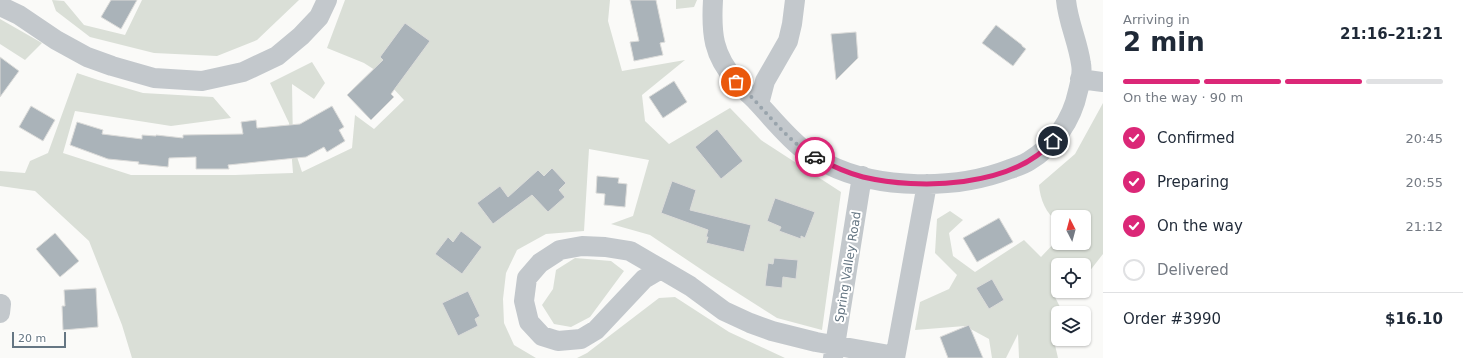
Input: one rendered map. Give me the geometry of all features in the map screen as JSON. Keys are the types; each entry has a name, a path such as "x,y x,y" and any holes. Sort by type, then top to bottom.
{"street":[{"path":"0,6 23,8 56,40 88,57 106,64 154,78 202,80 243,72 277,56 301,36 319,17 327,0"},
{"path":"713,0 712,27 715,46 724,65 732,77 804,150 828,164 862,176 895,182 927,184 964,182 996,175 1028,162 1046,149 1060,133 1069,117 1078,93 1082,66 1067,12 1066,0"},
{"path":"759,104 765,80 788,41 795,0"},
{"path":"1080,79 1103,82"},
{"name":"Spring Valley Road","path":"834,351 862,176"},
{"path":"661,269 644,279 596,330 581,339 558,341 542,336 529,322 524,301 527,278 540,263 560,250 582,246 605,247 630,251 661,269 690,286 724,311 772,331 816,342 834,351 895,357 927,184"}],"shaded area":[{"path":"52,0 64,1 84,25 125,35 142,0 299,0 257,40 217,56 154,53 90,37 56,11"},
{"path":"345,0 610,0 608,21 622,71 685,60 642,95 645,121 669,144 730,108 761,140 841,192 822,330 777,318 650,235 611,224 633,216 649,160 589,149 584,231 546,234 517,250 506,273 503,299 504,323 514,345 536,358 132,358 122,325 89,241 35,191 0,186 0,171 25,173 30,161 48,153 77,73 143,93 213,97 231,118 171,126 75,111 63,153 131,175 235,175 293,173 289,123 270,83 312,62 325,83 314,99 292,84 293,145 302,172 352,148 355,115 374,129 404,100 378,72 364,63 327,48"},
{"path":"676,0 697,0 694,7 676,9"},
{"path":"0,19 42,43 25,60 0,44"},
{"path":"1103,103 1103,254 1091,269 1091,258 1051,258 1051,298 1056,298 1060,306 1051,306 1051,346 1055,346 1058,358 1019,358 1018,334 1006,358 992,358 989,339 965,326 915,330 920,302 949,289 957,275 935,253 937,219 950,211 963,220 949,233 953,256 975,272 1024,240 1041,257 1051,246 1051,250 1091,250 1091,210 1051,210 1051,216 1044,206 1039,185 1075,154"},
{"path":"575,258 611,261 624,271 590,317 571,327 554,324 542,305 553,289 556,270"},
{"path":"675,297 729,332 785,358 577,358 587,353 659,298"}],"building":[{"path":"111,0 137,0 121,29 101,17"},
{"path":"630,0 656,0 665,42 660,43 663,55 634,61 630,42 639,41"},
{"path":"405,23 430,41 391,94 394,97 371,120 347,95 383,60 380,57"},
{"path":"996,25 1026,49 1013,66 982,43"},
{"path":"856,32 858,58 836,80 831,34"},
{"path":"0,57 19,71 0,97"},
{"path":"674,81 687,102 663,118 649,97"},
{"path":"31,106 55,120 43,141 19,127"},
{"path":"332,106 344,127 339,130 345,141 327,152 324,147 306,157 228,165 229,169 196,169 196,157 169,158 168,167 138,164 139,162 108,159 70,145 77,122 103,130 102,134 142,139 142,135 183,138 183,135 243,134 241,122 256,120 257,128 300,124"},
{"path":"717,129 743,161 721,179 695,147"},
{"path":"552,168 566,183 559,190 565,197 548,212 532,195 493,224 477,203 500,186 508,197 538,170 544,176"},
{"path":"597,176 619,178 618,183 627,184 625,207 604,205 605,194 596,193"},
{"path":"672,181 696,190 690,210 751,225 744,252 706,243 708,230 661,213"},
{"path":"775,198 815,212 805,238 801,236 801,239 779,231 781,227 767,221"},
{"path":"999,218 1013,242 977,262 963,238"},
{"path":"461,231 482,247 462,274 435,254 448,237 453,242"},
{"path":"55,233 79,261 60,277 36,249"},
{"path":"774,258 798,260 796,279 783,277 782,288 765,286 768,263 773,264"},
{"path":"992,279 1004,300 989,309 976,288"},
{"path":"96,288 98,327 63,330 62,306 65,306 64,290"},
{"path":"468,291 480,316 475,319 478,326 458,336 442,303"},
{"path":"969,325 983,358 948,358 940,337"}],"way so far":[{"path":"736,82 751,95 781,128 804,150 815,157"}],"route":[{"path":"815,157 828,164 862,176 895,182 927,184 964,182 996,175 1028,162 1046,149 1053,141"}]}
